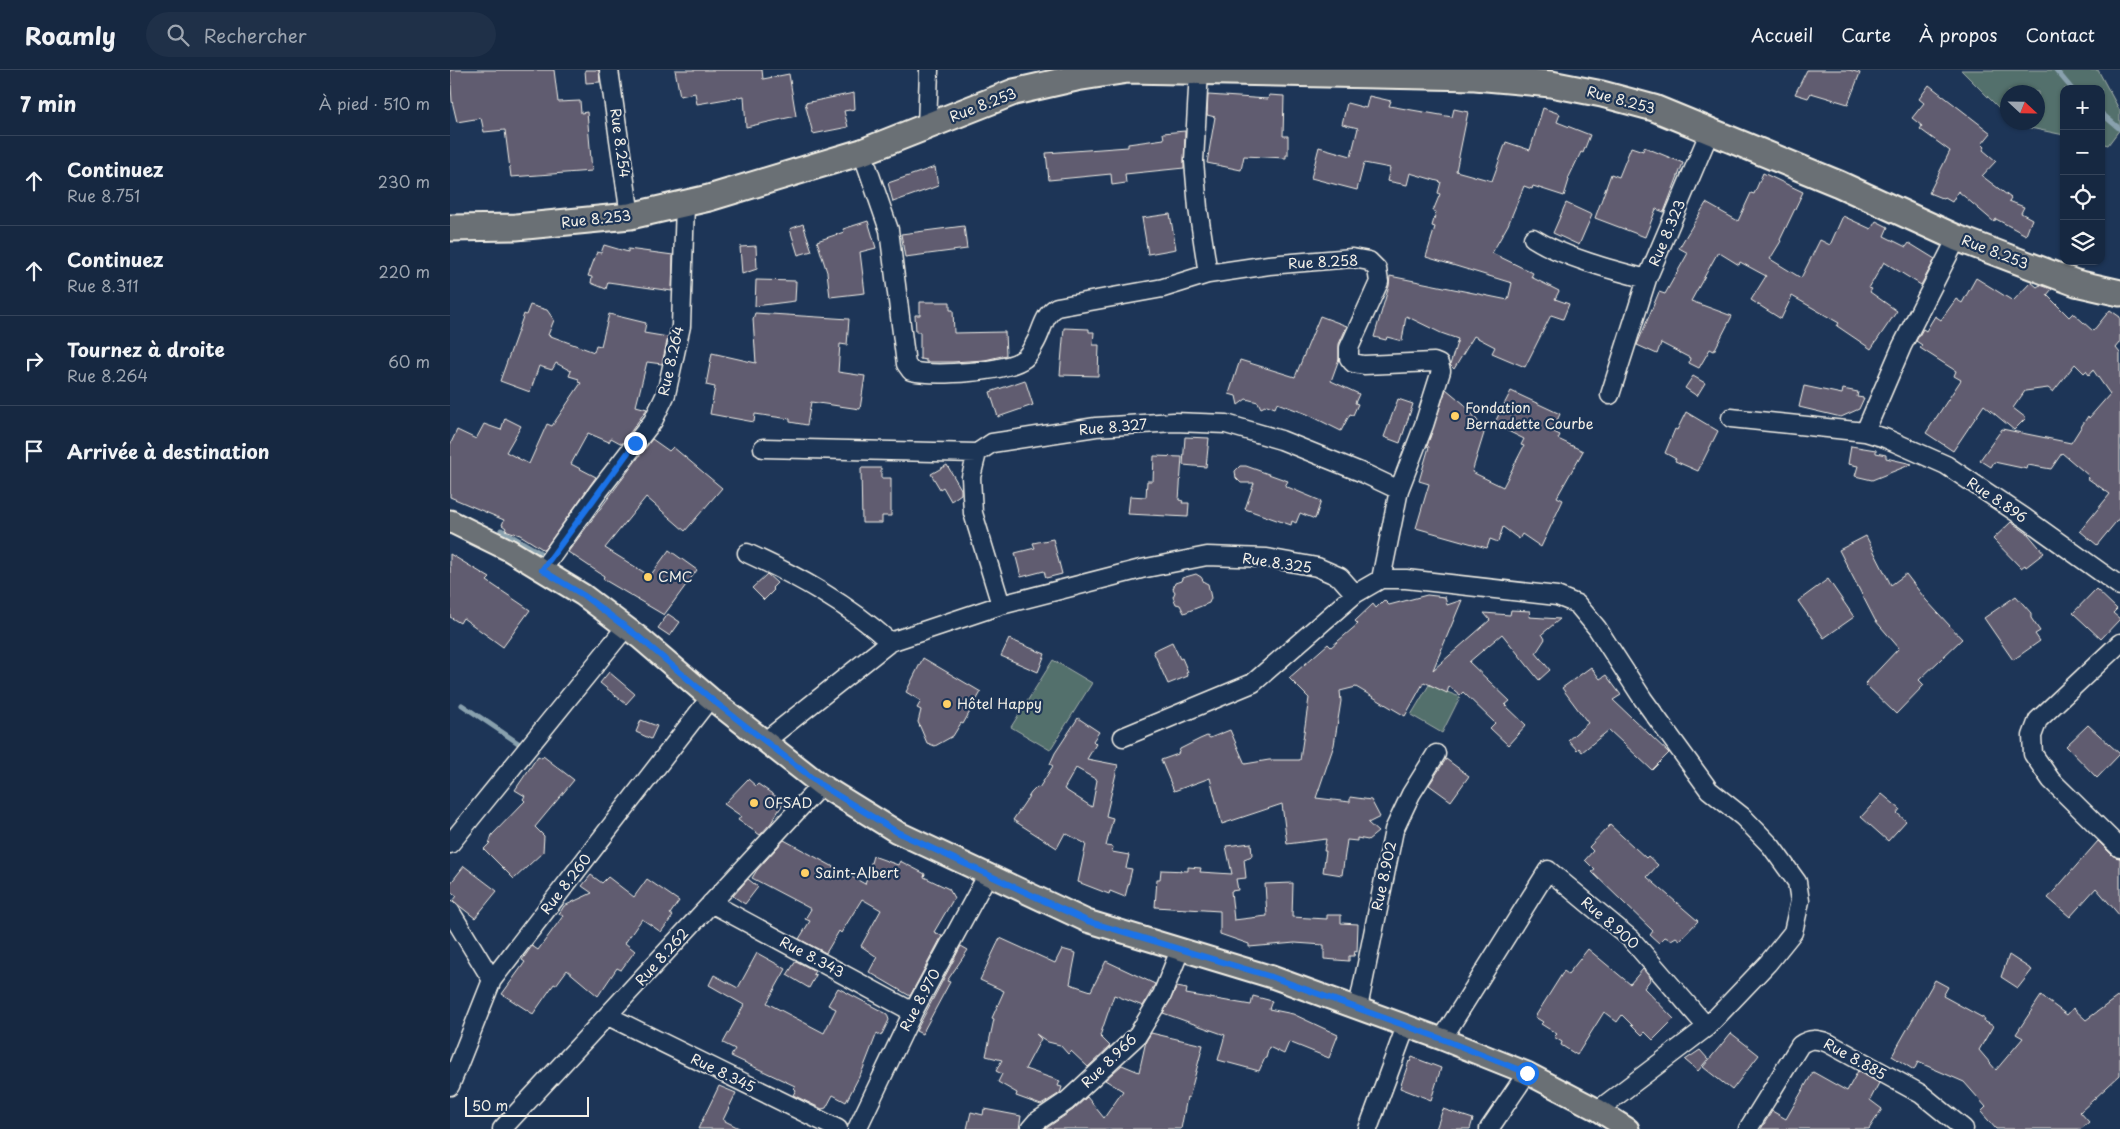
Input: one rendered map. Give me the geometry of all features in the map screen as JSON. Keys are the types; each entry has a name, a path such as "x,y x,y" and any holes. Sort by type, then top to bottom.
{"highway":[{"name":"Rue 8.253","path":"450,228 516,227 630,216 685,204 762,184 862,152 1014,92 1076,78 1128,70 1476,73 1602,94 1654,108 1840,184 1957,238 2076,283 2120,293"}],"main road":[{"path":"450,521 509,550 583,595 764,742 821,785 897,832 1087,921 1272,977 1442,1039 1527,1073 1598,1110 1628,1129"}],"street":[{"name":"Rue 8.254","path":"610,70 630,216"},
{"path":"927,126 929,70"},
{"path":"862,152 889,230 906,364 911,371 921,373 967,372 1010,365 1025,358 1035,345 1044,319 1057,307 1163,288 1208,274 1198,208 1194,161 1199,71"},
{"name":"Rue 8.323","path":"1533,238 1545,246 1564,254 1647,279 1710,131"},
{"name":"Rue 8.264","path":"542,570 653,420 666,394 681,326 685,204"},
{"path":"1864,432 1902,346 1957,238"},
{"name":"Rue 8.258","path":"1208,274 1269,265 1352,258 1369,261 1377,269 1378,282 1349,348 1349,358 1353,363 1364,365 1434,362 1439,364 1441,372 1399,490 1382,579"},
{"path":"1610,395 1647,279"},
{"name":"Rue 8.896","path":"1731,418 1864,432 1885,438 1946,465 2025,518 2120,586"},
{"name":"Rue 8.327","path":"977,453 992,443 1096,427 1174,422 1226,424 1281,440 1363,473 1399,490"},
{"path":"763,448 977,453 971,477 972,513 1001,605"},
{"path":"747,553 780,568 834,598 872,625 890,642 764,742"},
{"name":"Rue 8.325","path":"890,642 1001,605 1141,569 1208,556 1268,558 1317,568 1340,577 1355,594"},
{"path":"1123,737 1253,683 1355,594 1382,579 1406,579 1558,596 1577,604 1597,628 1643,699 1709,790 1743,817 1771,846 1797,882 1800,901 1793,932 1768,963 1708,1027 1598,1110"},
{"path":"450,844 626,628"},
{"path":"2120,643 2038,720 2032,736 2033,754 2051,780 2120,848"},
{"name":"Rue 8.260","path":"450,1086 492,980 710,698"},
{"name":"Rue 8.902","path":"1358,1008 1394,830 1411,794 1436,754"},
{"name":"Rue 8.262","path":"502,1129 821,785"},
{"name":"Rue 8.900","path":"1442,1039 1548,870 1631,939 1708,1027"},
{"name":"Rue 8.970","path":"857,1129 913,1012 988,874"},
{"name":"Rue 8.343","path":"711,903 913,1012"},
{"path":"450,911 492,980"},
{"name":"Rue 8.966","path":"1030,1129 1036,1122 1067,1101 1137,1036 1162,995 1180,950"},
{"name":"Rue 8.345","path":"608,1016 838,1129"},
{"path":"1368,1129 1406,1026"},
{"name":"Rue 8.885","path":"1748,1129 1800,1046 1807,1041 1817,1039 1828,1043 1921,1094 1964,1129"},
{"path":"1489,1129 1527,1073"}],"green space":[{"path":"1961,70 2098,70 2120,111 2120,129 2108,145 2105,144 2105,85 2060,85 2060,134 2040,130 2045,130 2045,85 2000,85 2000,109"},
{"path":"1053,660 1092,683 1050,750 1011,727"},
{"path":"1429,685 1460,697 1442,733 1411,715"}],"building":[{"path":"450,70 554,70 558,102 580,101 581,113 587,112 592,171 511,177 505,130 484,132 481,118 457,122 452,101"},
{"path":"585,70 599,70 600,82 586,83"},
{"path":"675,70 762,70 763,79 789,74 796,116 746,127 744,96 697,104 695,93 680,96"},
{"path":"1807,70 1849,70 1860,73 1848,104 1811,93 1808,98 1795,94"},
{"path":"1929,85 1991,133 1982,144 1985,147 1983,150 1996,161 1982,176 2011,198 2009,201 2024,207 2021,213 2032,219 2026,235 1996,219 1994,222 1958,191 1952,202 1929,193 1950,151 1920,129 1922,126 1912,118 1924,103 1919,99"},
{"path":"854,93 855,109 844,111 848,127 813,134 805,103"},
{"path":"1208,95 1268,99 1269,95 1284,96 1283,136 1288,136 1288,155 1286,155 1286,158 1244,156 1241,170 1207,163 1215,117 1207,115"},
{"path":"1369,96 1391,101 1389,106 1452,117 1454,109 1468,112 1456,171 1492,181 1506,142 1530,150 1543,108 1560,114 1557,122 1590,135 1583,153 1581,152 1568,179 1564,196 1533,186 1532,189 1524,186 1508,225 1492,253 1533,273 1531,277 1559,291 1555,299 1569,304 1563,319 1551,315 1525,367 1492,353 1495,347 1474,336 1454,369 1450,365 1458,339 1406,316 1402,341 1387,337 1386,340 1374,337 1389,286 1390,276 1508,300 1512,283 1426,257 1435,227 1432,226 1436,212 1433,211 1440,194 1438,193 1441,182 1410,173 1407,185 1387,181 1390,168 1364,163 1357,190 1311,178 1319,147 1351,156 1358,128 1342,124 1347,103 1366,108"},
{"path":"1185,131 1184,168 1125,174 1126,183 1112,185 1111,174 1049,180 1046,153 1128,147 1128,144 1164,139 1163,133"},
{"path":"1631,147 1643,151 1644,147 1683,163 1664,212 1656,209 1645,237 1595,218 1611,174 1619,177"},
{"path":"935,167 938,186 893,202 888,183"},
{"path":"1763,173 1803,192 1781,241 1770,259 1801,278 1820,240 1830,245 1843,216 1871,229 1876,221 1888,227 1884,236 1906,247 1909,243 1935,259 1921,285 1884,262 1869,288 1872,289 1870,292 1897,311 1871,349 1837,326 1839,323 1792,296 1781,319 1751,300 1766,276 1740,262 1739,265 1718,252 1691,301 1732,316 1714,351 1710,349 1699,368 1689,363 1690,358 1661,343 1657,354 1637,345 1659,292 1665,294 1688,253 1679,248 1706,203 1738,221 1751,193 1754,194"},
{"path":"1566,203 1592,215 1579,245 1553,233"},
{"path":"1170,214 1176,249 1148,254 1142,218"},
{"path":"868,221 876,248 860,252 865,293 830,297 827,272 817,241 844,232 843,229"},
{"path":"803,224 812,251 798,255 790,229"},
{"path":"964,226 967,249 905,257 901,234"},
{"path":"604,245 628,252 628,249 673,255 672,291 608,282 606,289 591,283 592,277 588,276 597,252 601,253"},
{"path":"756,246 757,269 742,274 740,247"},
{"path":"1976,278 2013,301 2031,282 2037,287 2040,285 2052,289 2047,295 2069,317 2073,313 2093,331 2110,310 2120,317 2120,343 2116,348 2120,353 2120,517 2097,545 2080,531 2110,494 2087,478 2089,476 2062,453 2051,469 2028,465 2027,469 1994,462 1991,467 1980,460 2002,429 2071,443 2088,416 2089,418 2110,394 2093,370 2089,375 2086,371 2084,373 2075,364 2053,392 2048,388 2025,391 2013,408 2026,418 2014,430 1984,405 1953,451 1926,433 1961,380 1954,376 1956,371 1920,348 1922,345 1916,341 1923,329 1926,331 1935,316 1941,320 1956,299 1962,303"},
{"path":"756,280 796,281 795,301 755,306"},
{"path":"920,302 950,302 950,310 953,310 954,333 1005,332 1006,355 985,360 952,362 926,362 926,360 920,359 920,332 916,332 915,315 920,315"},
{"path":"530,305 547,310 554,320 548,335 594,352 596,345 601,346 609,314 646,323 644,333 668,337 662,364 647,362 636,406 647,409 622,444 611,438 609,442 588,433 571,464 596,477 544,550 520,535 505,530 506,528 502,525 504,520 450,497 450,445 457,430 476,439 484,424 501,430 505,418 521,426 506,452 529,464 547,424 552,426 581,383 578,382 579,379 569,376 571,371 556,363 552,370 539,366 530,392 500,381 524,314 526,315"},
{"path":"755,313 849,319 847,345 840,344 838,372 865,376 860,409 811,402 807,425 790,422 790,419 755,414 754,422 710,414 715,387 706,385 712,353 756,363 753,319"},
{"path":"1320,316 1347,326 1339,344 1339,359 1331,381 1359,394 1355,403 1358,404 1353,415 1350,414 1341,431 1307,414 1277,403 1275,408 1267,405 1261,408 1258,402 1246,399 1238,405 1236,396 1229,394 1240,360 1295,377"},
{"path":"1064,328 1089,329 1089,332 1094,332 1093,345 1099,345 1098,376 1060,375"},
{"path":"1693,376 1705,383 1697,396 1685,388"},
{"path":"1025,380 1033,405 998,417 990,392"},
{"path":"1804,386 1842,394 1843,389 1858,392 1857,397 1864,398 1859,409 1841,417 1799,407"},
{"path":"1446,389 1464,404 1485,430 1472,472 1503,487 1524,446 1521,445 1524,439 1494,424 1511,391 1560,414 1552,431 1560,435 1558,439 1583,451 1557,497 1563,500 1541,547 1522,534 1519,539 1503,527 1498,542 1490,539 1487,548 1416,528 1429,484 1419,481 1429,447 1427,446"},
{"path":"1398,399 1413,404 1400,443 1384,437"},
{"path":"1686,412 1718,431 1698,471 1675,461 1676,459 1665,453 1675,429 1677,430"},
{"path":"1185,437 1209,438 1206,467 1183,465"},
{"path":"652,439 669,451 673,447 722,488 685,531 646,497 605,548 650,576 669,550 697,570 664,615 603,579 604,576 568,552"},
{"path":"1851,446 1876,450 1876,453 1886,455 1886,458 1912,464 1872,480 1855,476 1858,466 1848,464"},
{"path":"1154,456 1182,457 1179,500 1183,501 1182,503 1189,503 1188,517 1128,514 1130,496 1146,497 1147,481 1153,481"},
{"path":"947,465 961,489 961,494 951,501 943,487 940,489 931,474"},
{"path":"1240,466 1246,466 1288,481 1285,486 1321,501 1315,519 1300,513 1296,523 1292,521 1291,525 1245,509 1254,483 1241,483 1236,478 1235,471"},
{"path":"861,468 881,468 881,478 891,478 891,516 882,516 882,523 862,523"},
{"path":"2011,522 2028,534 2044,553 2026,567 2025,565 2021,568 1993,539"},
{"path":"1866,536 1891,585 1906,574 1926,600 1962,639 1919,680 1924,685 1896,714 1865,684 1899,648 1875,620 1839,550"},
{"path":"1053,539 1062,574 1046,578 1044,571 1021,577 1015,553 1035,548 1033,543"},
{"path":"450,554 490,578 487,581 530,610 503,647 463,618 460,623 450,617"},
{"path":"767,574 777,583 772,588 774,590 764,600 752,588"},
{"path":"1196,574 1208,584 1211,598 1209,603 1184,613 1180,605 1176,604 1173,597 1175,592 1173,589 1175,583 1181,581 1182,578"},
{"path":"1828,579 1854,617 1824,638 1798,601"},
{"path":"2096,589 2117,609 2113,613 2120,619 2101,639 2073,613"},
{"path":"1427,595 1445,597 1447,605 1462,600 1433,670 1490,620 1484,613 1510,615 1511,610 1530,611 1529,617 1560,619 1542,634 1545,639 1536,653 1550,670 1539,680 1502,634 1469,662 1510,701 1505,705 1526,725 1508,745 1490,728 1495,723 1463,692 1460,695 1449,686 1447,693 1424,682 1405,716 1356,687 1340,691 1341,701 1334,745 1316,798 1350,802 1350,797 1371,800 1380,817 1368,823 1378,832 1368,840 1357,838 1357,841 1347,840 1342,875 1323,872 1326,839 1287,844 1282,804 1222,824 1210,778 1174,791 1161,760 1178,754 1180,749 1200,739 1207,736 1210,738 1230,730 1245,764 1269,760 1300,760 1309,698 1289,678 1328,644 1331,647 1358,624 1355,621 1373,604 1376,608 1384,600 1389,605"},
{"path":"2016,596 2031,613 2031,618 2040,631 2035,634 2040,641 2013,660 1984,618"},
{"path":"668,614 680,622 670,636 658,628"},
{"path":"1009,639 1045,654 1038,672 1001,656"},
{"path":"1172,642 1180,659 1182,658 1188,676 1168,684 1153,651"},
{"name":"Hôtel Happy","path":"923,658 981,692 963,724 961,723 953,736 935,746 927,743 918,722 921,710 917,708 921,701 906,692"},
{"path":"1591,667 1600,679 1606,675 1621,695 1613,700 1669,753 1652,770 1609,730 1582,752 1579,748 1577,750 1568,740 1588,723 1562,688"},
{"path":"609,672 635,694 626,704 600,683"},
{"path":"1078,718 1099,732 1093,741 1096,744 1087,759 1118,765 1106,816 1113,818 1106,846 1113,847 1112,852 1129,855 1126,868 1132,869 1125,897 1110,891 1109,894 1078,882 1086,844 1065,833 1057,848 1013,820 1031,793 1037,787 1039,788 1053,766 1050,764","holes":["1076,768 1097,780 1092,807 1064,789"]},
{"path":"641,720 657,726 651,739 636,732"},
{"path":"2088,725 2120,754 2097,778 2066,746"},
{"path":"538,756 542,758 543,756 574,780 535,827 544,836 543,852 514,879 484,849 489,844 492,835 525,801 523,799 525,796 515,790"},
{"path":"1446,759 1469,776 1451,801 1429,785"},
{"name":"OFSAD","path":"748,779 756,786 758,784 784,802 771,823 760,835 738,820 741,816 724,804"},
{"path":"1882,794 1900,809 1897,813 1906,821 1888,841 1861,817"},
{"path":"1610,825 1646,858 1648,856 1658,865 1647,877 1698,921 1680,940 1676,937 1671,940 1665,937 1659,943 1650,935 1653,931 1592,872 1595,870 1585,860 1593,851 1589,847"},
{"path":"784,840 865,884 873,856 898,865 900,861 925,874 924,877 949,889 954,898 934,932 942,936 910,996 869,972 877,957 861,946 881,910 862,899 826,953 799,939 810,921 805,919 811,909 752,878"},
{"path":"2098,841 2113,856 2120,858 2120,916 2096,888 2070,917 2048,898"},
{"path":"1251,843 1252,856 1244,859 1246,878 1236,879 1238,890 1231,891 1234,920 1267,916 1265,884 1293,883 1292,917 1327,919 1327,915 1341,915 1341,923 1358,924 1357,952 1355,951 1354,956 1349,956 1349,961 1324,959 1324,945 1295,943 1249,947 1249,944 1220,934 1220,911 1155,907 1157,879 1160,879 1161,870 1188,871 1188,867 1201,868 1200,872 1232,874 1226,846"},
{"path":"464,866 497,891 475,918 453,901 457,896 450,891 450,884"},
{"path":"591,875 602,883 608,877 634,897 647,879 679,901 670,914 673,916 661,932 642,919 625,943 635,951 621,970 617,968 598,996 567,970 556,985 554,984 533,1014 502,994 525,962 522,960 532,946 538,950 563,916 559,914 564,906 592,893 582,886"},
{"path":"748,879 758,887 745,904 733,896"},
{"path":"1000,938 1055,963 1062,949 1076,953 1070,984 1091,991 1106,961 1155,984 1143,1006 1114,995 1100,1036 1110,1046 1088,1067 1071,1051 1068,1054 1060,1045 1048,1042 1036,1034 1041,1039 1025,1069 1060,1081 1058,1086 1062,1087 1060,1093 1041,1105 1016,1096 1017,1093 998,1082 1002,1074 996,1071 1002,1060 986,1056 994,1019 992,1018 1004,991 980,980"},
{"path":"961,946 968,950 947,981 950,982 922,1034 916,1031"},
{"path":"1588,949 1630,984 1643,969 1651,979 1644,988 1674,1019 1653,1040 1645,1032 1642,1035 1622,1015 1617,1022 1604,1012 1577,1055 1561,1045 1562,1042 1554,1037 1557,1034 1541,1024 1543,1022 1535,1017 1564,971 1568,974"},
{"path":"757,953 786,969 767,1003 824,1033 836,1009 828,1005 838,988 887,1014 889,1020 881,1036 877,1033 863,1069 846,1102 833,1095 826,1108 822,1109 793,1095 796,1090 795,1086 731,1056 735,1049 723,1043 744,1005 709,985 714,975 738,988"},
{"path":"2009,955 2032,970 2018,988 2001,977"},
{"path":"796,961 815,971 813,974 816,975 809,988 787,975"},
{"path":"1935,980 1948,987 1943,996 1985,1019 1984,1021 1993,1026 1979,1050 1996,1070 2023,1038 2016,1034 2041,996 2067,1015 2073,1008 2086,1020 2120,995 2120,1075 2080,1112 2089,1122 2081,1129 1996,1129 1981,1112 1986,1107 1964,1082 1918,1062 1914,1070 1892,1056"},
{"path":"1177,987 1187,989 1186,994 1251,1005 1253,996 1272,1001 1269,1009 1293,1014 1338,1035 1329,1058 1289,1042 1284,1054 1269,1047 1259,1071 1218,1060 1225,1035 1163,1013"},
{"path":"1151,1033 1203,1045 1189,1098 1187,1097 1181,1129 1045,1129 1073,1110 1087,1097 1104,1118 1123,1091 1105,1080 1122,1065 1139,1072 1146,1041"},
{"path":"1731,1033 1759,1055 1732,1090 1703,1067"},
{"path":"1700,1050 1708,1059 1698,1071 1685,1060"},
{"path":"1412,1057 1441,1068 1431,1100 1400,1088"},
{"path":"1858,1071 1879,1083 1870,1100 1882,1109 1869,1129 1761,1129 1772,1111 1786,1119 1813,1072 1847,1091"},
{"path":"719,1086 736,1093 723,1120 741,1129 698,1129"},
{"path":"984,1109 1021,1116 1019,1129 967,1129 971,1112 983,1115"},
{"path":"1443,1109 1473,1119 1470,1129 1436,1129"}],"waterway":[{"path":"2056,70 2069,85"},
{"path":"2105,116 2120,129"},
{"path":"501,530 544,555"},
{"path":"462,705 524,747"}],"place":[{"name":"Fondation Bernadette Courbe","path":"1455,416"},
{"name":"CMC","path":"648,577"},
{"name":"Hôtel Happy","path":"947,704"},
{"name":"OFSAD","path":"754,803"},
{"name":"Saint-Albert","path":"805,873"}],"route":[{"path":"635,443 542,570 583,595 640,638 764,742 821,785 897,832 1087,921 1272,977 1442,1039 1527,1073"}]}
